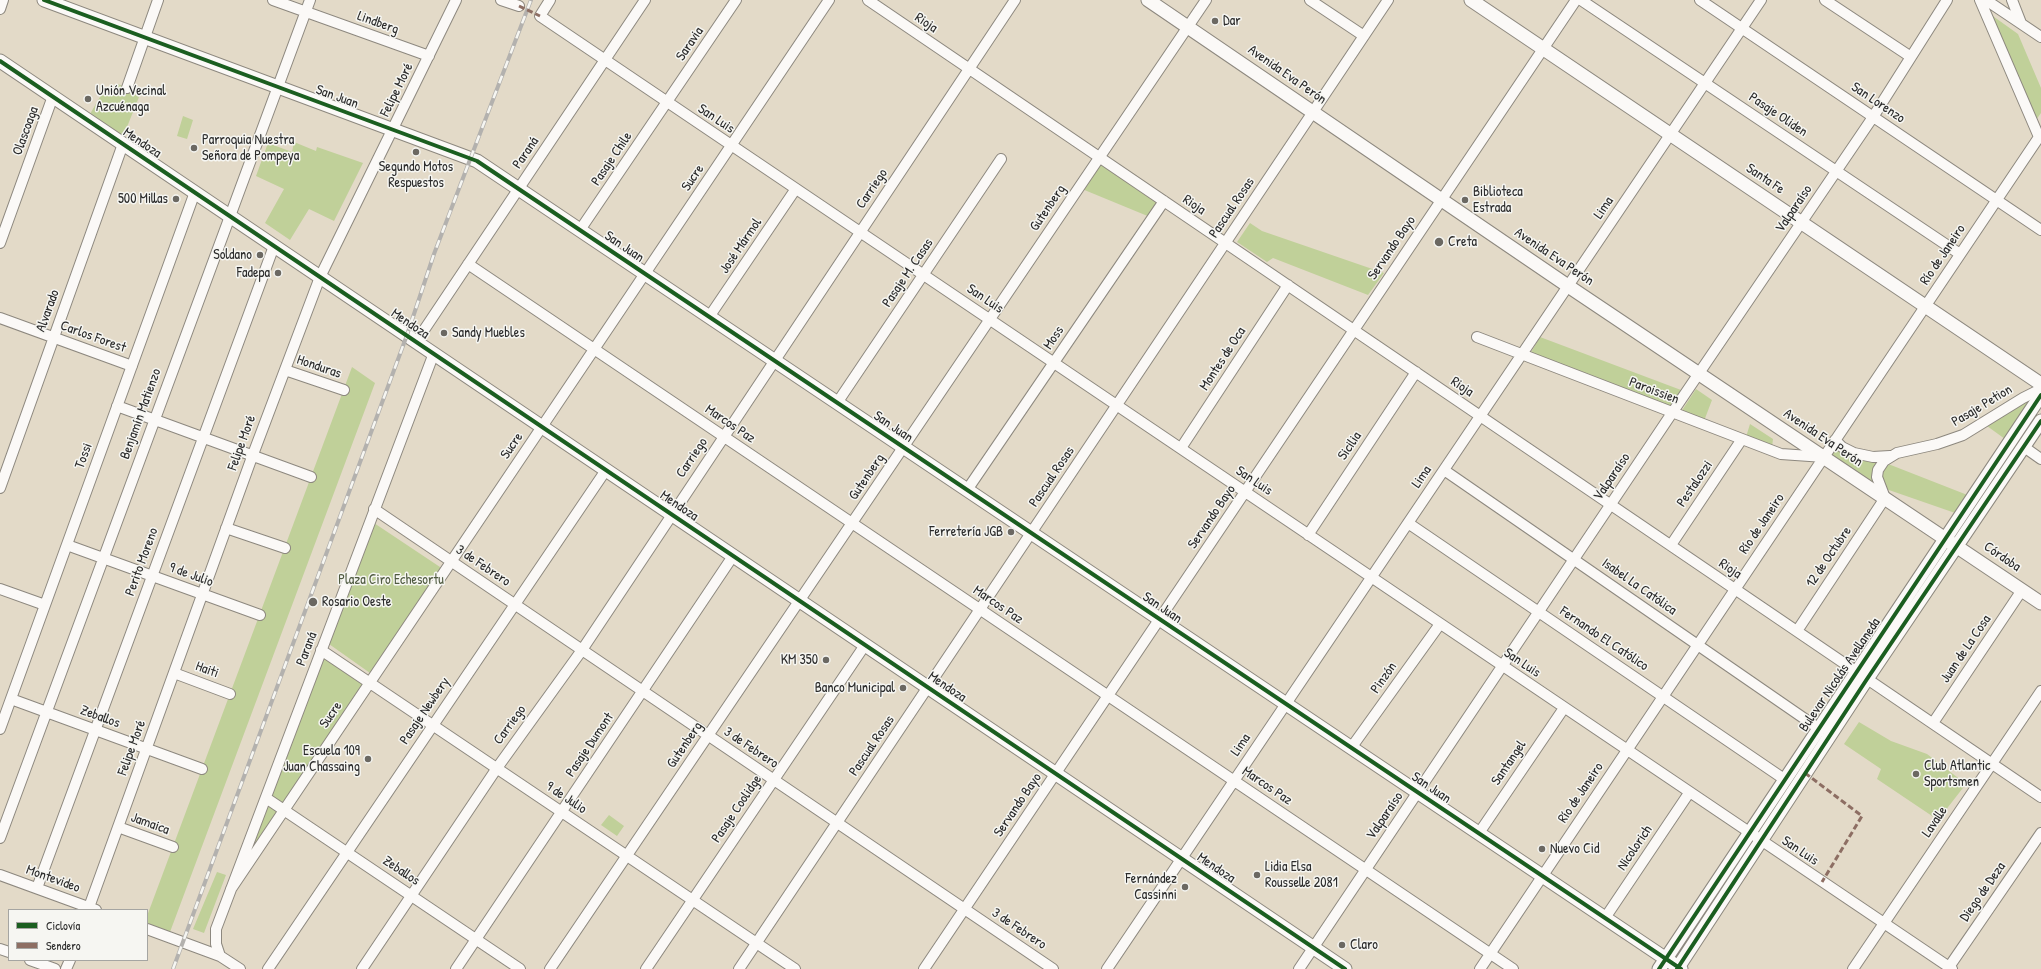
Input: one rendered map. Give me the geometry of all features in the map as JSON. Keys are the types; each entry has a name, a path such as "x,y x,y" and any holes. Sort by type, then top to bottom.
{"main road":[{"name":"San Juan","path":"44,0 477,161 1605,918 1662,964 1678,968"},
{"name":"Avenida Eva Perón","path":"1148,0 1189,26 1313,113 1568,286 1944,538"},
{"name":"Santa Fe","path":"1471,0 2041,384"},
{"name":"Mendoza","path":"0,61 1345,969"},
{"name":"Bulevar Nicolás Avellaneda","path":"1662,964 1944,538 2041,395"},
{"name":"Bulevar Nicolás Avellaneda","path":"1678,968 1867,679 2041,421"},
{"name":"Córdoba","path":"1944,538 2041,603"}],"street":[{"path":"0,8 3,0"},
{"path":"127,88 158,0"},
{"name":"Lindberg","path":"273,0 429,56"},
{"name":"Benjamín Matienzo","path":"0,838 310,0"},
{"name":"Felipe Moré","path":"91,909 118,827 202,594 320,277 456,0"},
{"path":"501,0 518,6"},
{"name":"San Luis","path":"550,0 540,16 605,61 795,190 861,231 1371,578 1950,968"},
{"name":"Paraná","path":"416,342 645,0"},
{"name":"Saravia","path":"667,103 736,0"},
{"name":"Sucre","path":"231,889 829,0"},
{"name":"Rioja","path":"868,0 2041,797"},
{"name":"Carriego","path":"362,969 497,768 582,650 1015,0"},
{"name":"Gutenberg","path":"550,969 1206,0"},
{"path":"1310,0 1364,36"},
{"name":"Pascual Rosas","path":"739,969 1388,0"},
{"name":"Servando Bayo","path":"924,969 1576,0"},
{"name":"Pasaje Oliden","path":"1581,0 1960,254"},
{"name":"San Lorenzo","path":"1700,0 2041,230"},
{"name":"Lima","path":"1107,969 1761,0"},
{"path":"1825,0 1911,57"},
{"name":"Valparaíso","path":"1299,969 1672,413 1837,171 1947,0"},
{"path":"1980,0 2040,136"},
{"path":"1986,0 2041,37"},
{"path":"2012,0 2021,24"},
{"name":"Olascoaga","path":"0,243 53,96"},
{"name":"Pasaje Chile","path":"580,230 667,103"},
{"name":"Río de Janeiro","path":"1480,969 2040,136"},
{"name":"Alvarado","path":"0,488 123,144"},
{"name":"Pasaje M. Casas","path":"837,403 1001,159"},
{"name":"José Mármol","path":"709,317 795,190"},
{"name":"Tossi","path":"0,729 194,192"},
{"name":"Moss","path":"967,490 1164,201"},
{"name":"Perito Moreno","path":"37,888 274,246"},
{"name":"Marcos Paz","path":"468,264 1513,969"},
{"name":"Montes de Oca","path":"1181,448 1288,285"},
{"name":"Carlos Forest","path":"0,318 132,366"},
{"name":"Paroissien","path":"1477,337 1781,454 1824,457"},
{"name":"Paraná","path":"220,956 216,944 216,929 434,353"},
{"name":"Honduras","path":"285,370 344,390"},
{"name":"Sicilia","path":"1308,535 1416,372"},
{"name":"Pasaje Petion","path":"1835,440 1842,447 1854,453 1873,457 1890,456 1963,435 2023,398 2041,389"},
{"path":"117,406 252,457 311,477"},
{"name":"Pestalozzi","path":"1671,545 1742,439"},
{"path":"2024,447 2041,459"},
{"path":"1885,498 1877,477 1880,465 1890,456"},
{"name":"Pasaje Newbery","path":"268,969 606,470"},
{"name":"Isabel La Católica","path":"1444,470 1818,728"},
{"name":"12 de Octubre","path":"1797,631 1885,498"},
{"name":"3 de Febrero","path":"374,509 1053,969"},
{"name":"Fernando El Católico","path":"1408,523 1784,779"},
{"path":"226,528 285,548"},
{"name":"9 de Julio","path":"67,545 260,615"},
{"name":"Pasaje Dumont","path":"456,969 733,556"},
{"path":"0,589 45,606"},
{"name":"Juan de La Cosa","path":"1933,723 2022,590"},
{"name":"Pinzón","path":"1352,748 1440,624"},
{"name":"Pasaje Coolidge","path":"646,969 865,645"},
{"name":"9 de Julio","path":"321,650 796,969"},
{"name":"Haiti","path":"174,673 230,694"},
{"name":"Lavalle","path":"1852,969 2041,691"},
{"name":"Zeballos","path":"11,699 202,769"},
{"name":"Santangel","path":"1478,833 1564,708"},
{"name":"Nicolorich","path":"1605,918 1689,793"},
{"name":"Zeballos","path":"266,798 520,969"},
{"name":"Jamaica","path":"118,827 173,848"},
{"name":"Diego de Deza","path":"1950,968 2041,833"},
{"name":"Montevideo","path":"0,875 91,909"},
{"path":"148,929 220,956 240,969"},
{"path":"33,961 54,969"}],"green space":[{"path":"1990,14 2018,34 2041,88 2041,113 2036,120"},
{"path":"118,84 135,91 134,94 139,97 123,137 90,114 104,90 114,94"},
{"path":"183,116 193,120 187,139 177,136"},
{"path":"294,142 316,151 317,147 363,163 334,221 309,209 290,240 265,223 284,189 256,176 268,143 292,152"},
{"path":"1099,163 1159,203 1150,217 1082,189"},
{"path":"1250,223 1262,231 1384,273 1368,295 1273,258 1267,262 1237,242"},
{"path":"1540,337 1681,390 1670,407 1530,354"},
{"path":"352,367 375,383 170,932 148,923 148,913"},
{"path":"1696,389 1712,400 1704,421 1681,412"},
{"path":"2036,394 2005,439 1987,426"},
{"path":"1750,424 1773,439 1772,447 1746,437"},
{"path":"1833,447 1878,460 1970,496 1958,514 1886,489 1870,483 1829,457"},
{"name":"Plaza Ciro Echesortu","path":"374,523 443,569 370,673 329,644"},
{"path":"322,656 365,684 285,806 268,796"},
{"name":"Club Atlantic Sportsmen","path":"1859,722 1891,741 1927,754 1966,784 1938,820 1877,779 1881,769 1844,744"},
{"path":"266,803 279,811 242,868"},
{"path":"609,815 624,826 617,836 601,825"},
{"path":"217,872 226,875 204,933 193,929"}],"railway":[{"path":"173,969 407,335 434,254 531,0"}],"marked path":[{"path":"519,6 540,16"},
{"path":"1805,773 1862,816 1822,882"}],"cycle path":[{"path":"44,0 477,161 1681,969"},
{"path":"0,61 1345,969"},
{"path":"1659,969 2041,395"},
{"path":"1677,969 1867,679 2041,421"}],"place":[{"name":"Dar","path":"1215,21"},
{"name":"Unión Vecinal Azcuénaga","path":"88,99"},
{"name":"Parroquia Nuestra Señora de Pompeya","path":"194,148"},
{"name":"Segundo Motos Respuestos","path":"416,152"},
{"name":"500 Millas","path":"176,199"},
{"name":"Biblioteca Estrada","path":"1465,200"},
{"name":"Creta","path":"1439,242"},
{"name":"Soldano","path":"260,255"},
{"name":"Fadepa","path":"278,273"},
{"name":"Sandy Muebles","path":"444,333"},
{"name":"Ferretería JGB","path":"1011,532"},
{"name":"Rosario Oeste","path":"313,602"},
{"name":"KM 350","path":"826,660"},
{"name":"Banco Municipal","path":"903,688"},
{"name":"Escuela 109 Juan Chassaing","path":"368,759"},
{"name":"Club Atlantic Sportsmen","path":"1916,774"},
{"name":"Nuevo Cid","path":"1542,849"},
{"name":"Lidia Elsa Rousselle 2081","path":"1257,875"},
{"name":"Fernández Cassinni","path":"1185,887"},
{"name":"Claro","path":"1342,945"}]}
